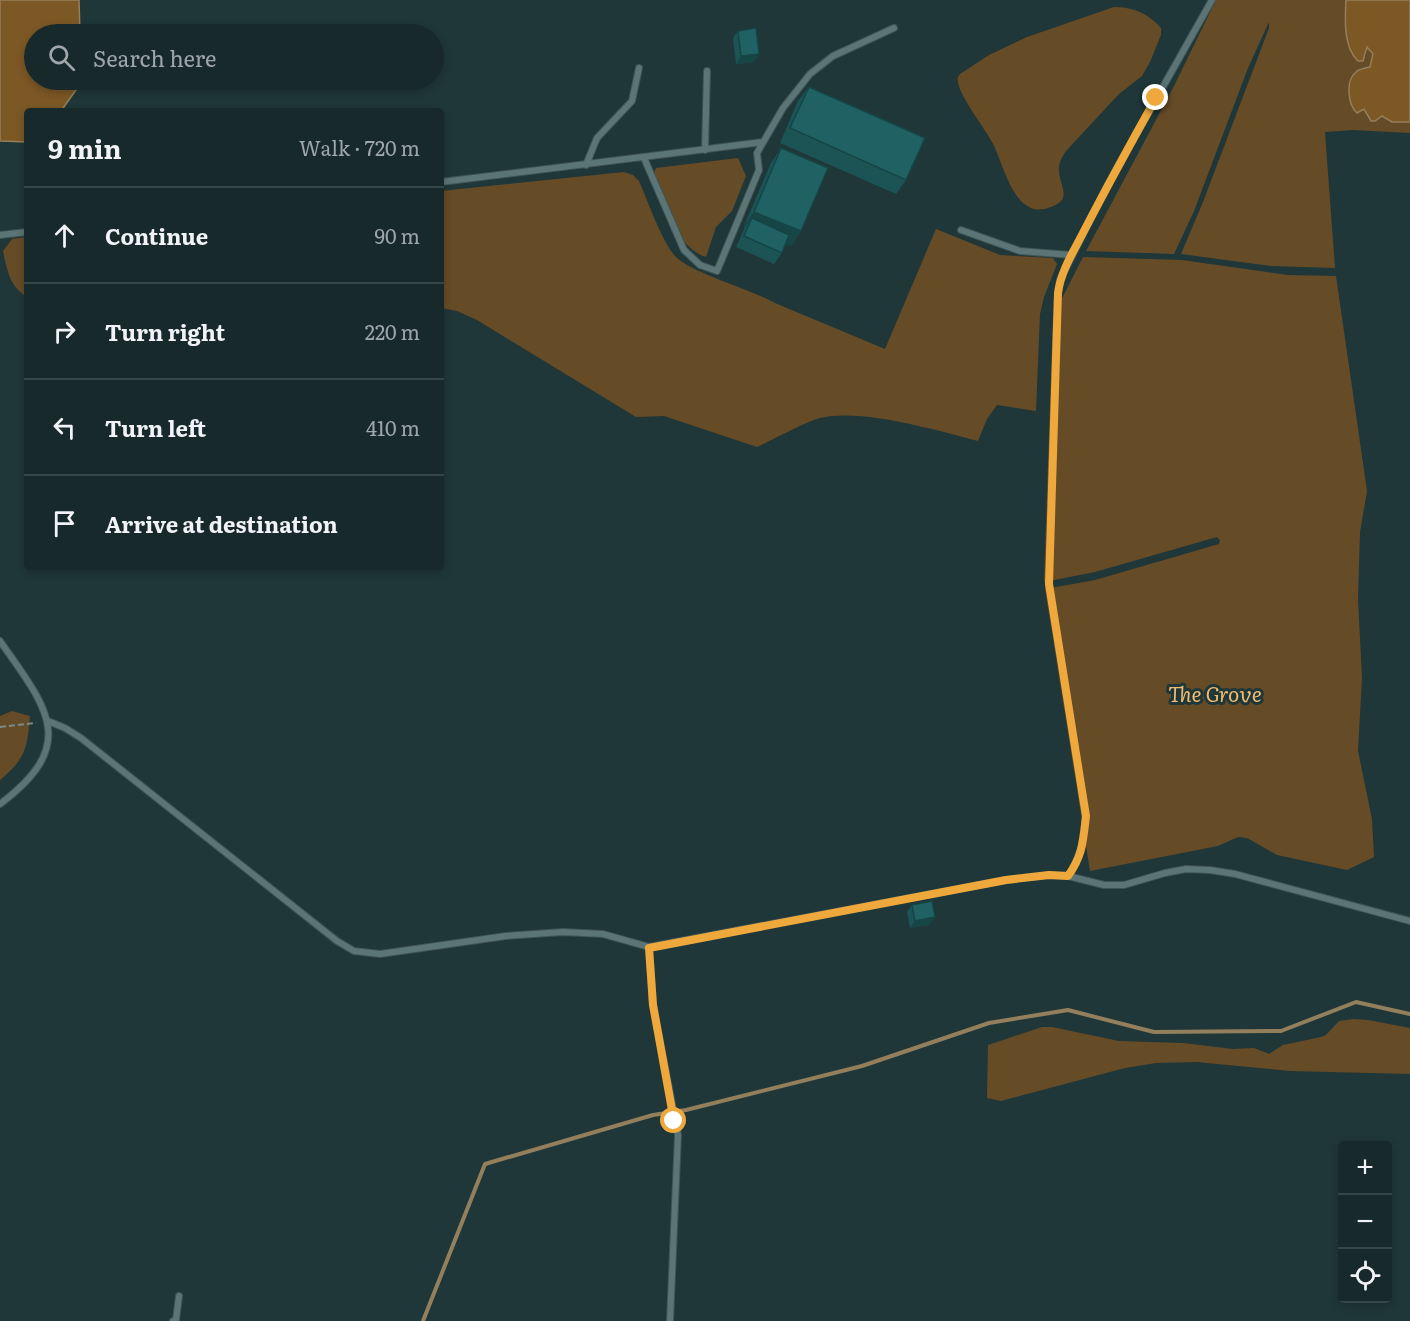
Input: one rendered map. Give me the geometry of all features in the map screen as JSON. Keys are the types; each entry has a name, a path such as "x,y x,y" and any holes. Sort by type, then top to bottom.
{"lane":[{"path":"1068,876 1083,848 1086,816 1049,584 1060,280 1107,186 1212,0"},
{"path":"644,158 684,250 700,265 717,271 759,170 757,153 783,108 810,74 833,56 894,28"},
{"path":"586,165 597,138 632,101 639,68"},
{"path":"705,150 707,71"},
{"path":"444,182 763,142"},
{"path":"961,230 1020,251 1071,255"},
{"path":"0,236 24,232"},
{"path":"0,641 32,686 48,721 50,736 43,759 31,775 0,804"},
{"path":"48,721 81,738 306,918 354,951 366,954 506,936 571,932 603,934 649,948 1006,880 1049,875 1068,876 1104,885 1124,885 1186,868 1234,874 1410,921"},
{"path":"649,948 653,1005 678,1135 670,1321"},
{"path":"173,1321 178,1313 178,1296"}],"path":[{"path":"0,727 48,721"}],"green space":[{"path":"1216,0 1346,0 1345,21 1366,57 1367,47 1373,53 1370,67 1357,71 1362,109 1375,121 1381,116 1392,122 1410,122 1410,133 1353,130 1325,132 1335,268 1271,266 1181,254 1269,28 1269,22 1248,68 1194,211 1174,254 1086,251 1173,88"},
{"path":"1114,7 1140,12 1151,18 1161,28 1161,35 1150,62 1142,76 1119,94 1066,151 1059,169 1064,194 1061,202 1048,208 1036,209 1026,205 1011,187 992,142 963,96 958,77 989,55 1027,37"},
{"path":"738,158 746,176 732,211 716,227 706,257 696,252 679,235 653,176 656,168"},
{"path":"624,172 633,175 639,181 670,249 683,262 707,275 885,349 936,229 1000,255 1053,258 1057,264 1040,314 1036,411 997,405 987,419 978,441 877,418 837,416 813,420 757,447 664,416 636,417 477,320 457,311 444,309 444,191"},
{"path":"24,237 24,295 13,282 3,251 12,239"},
{"name":"The Grove","path":"1083,257 1182,260 1288,275 1336,276 1367,491 1360,532 1358,599 1362,678 1358,751 1372,819 1374,857 1347,870 1277,855 1247,838 1238,837 1218,846 1090,871 1045,589 1095,580 1219,544 1220,540 1217,537 1095,572 1044,582 1053,316"},
{"path":"12,711 30,716 28,737 20,759 0,780 0,716"},
{"path":"1354,1019 1410,1028 1410,1074 1290,1071 1197,1062 1156,1063 1125,1068 1001,1101 987,1098 988,1045 1042,1027 1119,1041 1183,1043 1233,1049 1254,1048 1269,1054 1283,1045 1326,1035 1339,1021"}],"shaded area":[{"path":"0,0 79,0 80,24 24,24 24,90 76,90 63,108 24,108 24,142 0,141"},
{"path":"1346,0 1410,0 1410,122 1392,122 1382,116 1371,121 1364,109 1357,113 1354,109 1349,93 1350,81 1357,71 1370,67 1373,54 1367,47 1363,61 1358,61 1353,55 1347,41"}],"building":[{"path":"756,28 759,54 741,56 738,31"},
{"path":"809,87 925,138 906,180 790,128"},
{"path":"781,148 828,168 801,231 754,212"},
{"path":"752,218 789,235 782,253 744,236"},
{"path":"932,901 935,917 915,921 912,905"}],"waterway":[{"path":"423,1321 485,1164 653,1115 686,1110 862,1066 989,1023 1068,1010 1154,1032 1281,1031 1356,1002 1410,1014"}],"route":[{"path":"674,1121 653,1005 649,948 934,892 1006,880 1049,875 1068,876 1078,861 1083,848 1086,816 1049,584 1058,293 1060,280 1071,255 1156,98"}]}
